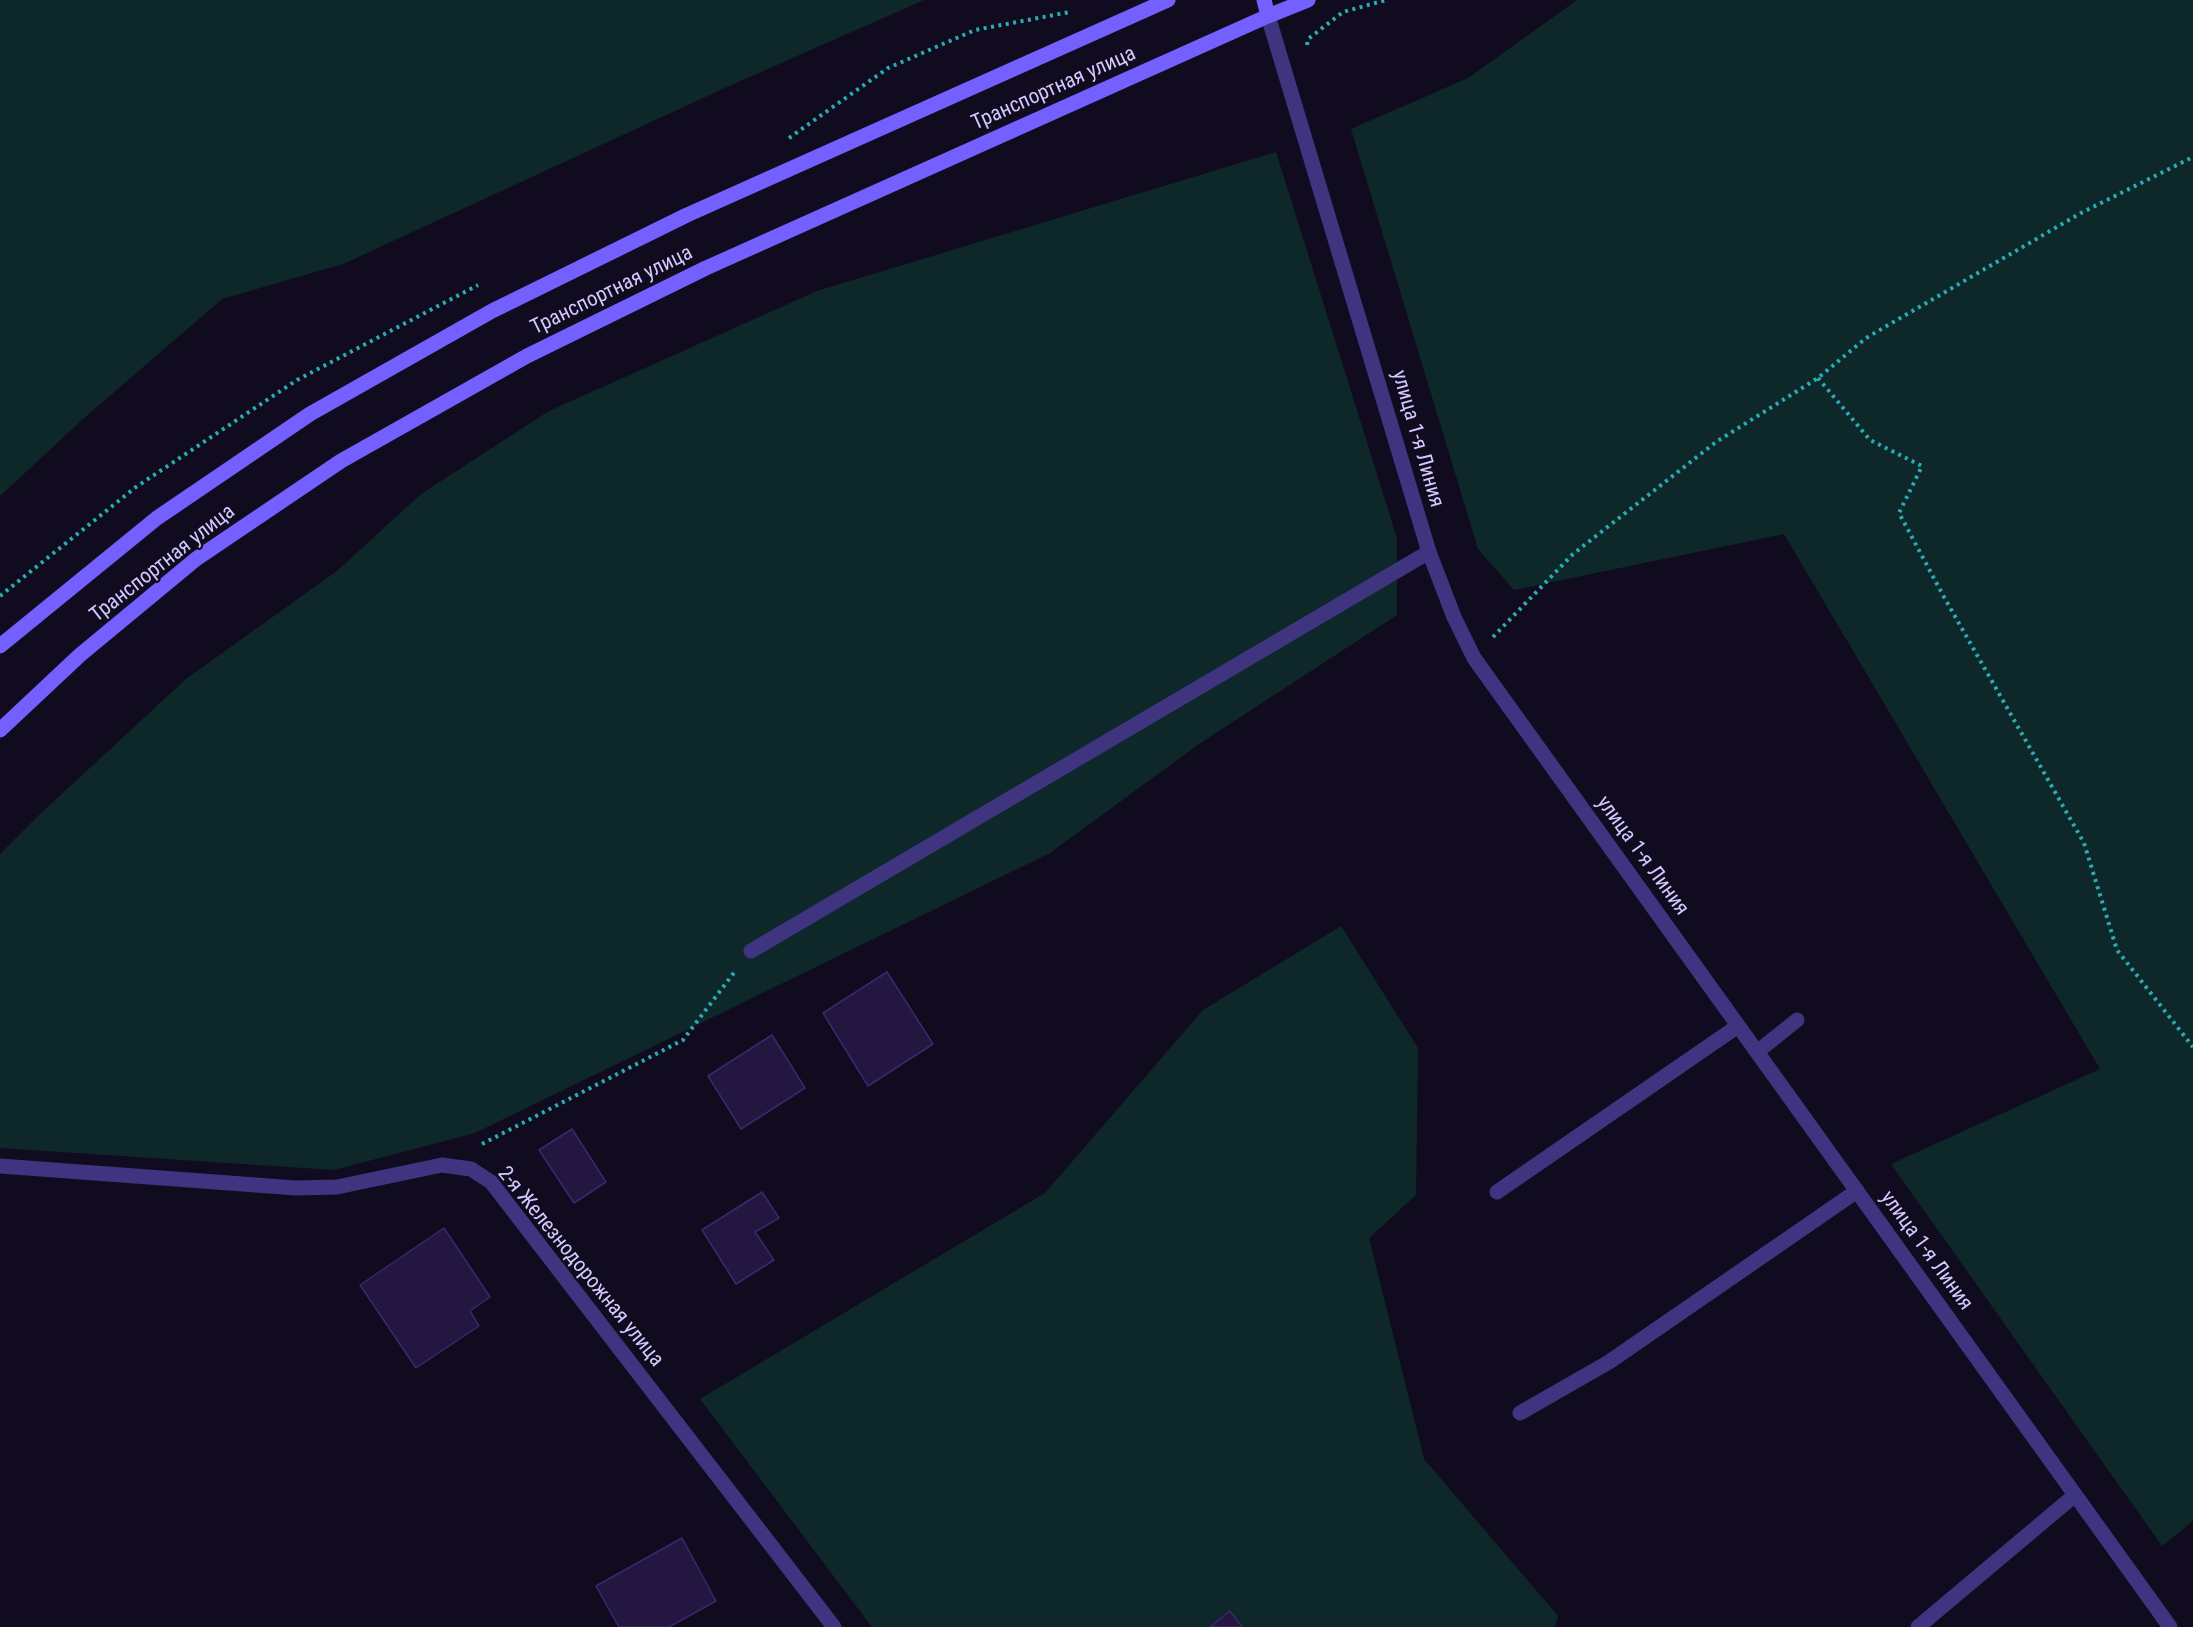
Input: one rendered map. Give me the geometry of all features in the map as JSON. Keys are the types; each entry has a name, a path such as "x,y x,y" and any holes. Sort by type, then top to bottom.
{"street":[{"name":"Транспортная улица","path":"0,646 157,518 300,420 492,311 687,215 1168,0"},
{"path":"1264,0 1268,16"},
{"name":"Транспортная улица","path":"0,730 80,655 196,559 341,461 527,356 706,268 1308,0"},
{"name":"улица 1-я Линия","path":"1268,16 1429,552 1454,617 1474,658 2170,1627"},
{"path":"751,951 1429,552"},
{"path":"1757,1052 1797,1020"},
{"path":"1497,1192 1738,1026"},
{"name":"2-я Железнодорожная улица","path":"0,1166 296,1188 337,1187 442,1165 471,1169 491,1182 834,1627"},
{"path":"1520,1413 1608,1362 1857,1191"},
{"path":"1918,1627 2075,1495"}],"path":[{"path":"1343,12 1386,0"},
{"path":"1474,658 1573,555 1716,442 1818,378 1866,338 2081,213 2193,157"},
{"path":"1818,378 1870,440 1922,466 1899,513 1944,597 2084,843 2117,951 2193,1047"},
{"path":"442,1165 683,1040 751,951"}],"green space":[{"path":"0,0 924,0 727,87 343,264 222,299 83,419 0,496"},
{"path":"1577,0 2193,0 2193,1521 2162,1546 1891,1164 2100,1069 1784,534 1514,590 1478,549 1351,129 1468,78"},
{"path":"1276,152 1397,538 1397,615 1199,744 1050,853 475,1133 334,1170 0,1148 0,854 186,679 337,571 421,494 549,411 817,291"},
{"path":"1341,926 1418,1048 1416,1195 1369,1238 1424,1459 1558,1616 1555,1627 872,1627 700,1399 1045,1193 1203,1010"}],"building":[{"path":"887,972 933,1044 868,1086 823,1013"},
{"path":"772,1035 805,1088 741,1129 708,1076"},
{"path":"572,1129 606,1182 574,1203 539,1150"},
{"path":"762,1192 779,1218 755,1232 774,1260 736,1284 702,1230"},
{"path":"444,1228 490,1297 470,1311 479,1326 416,1368 360,1285"},
{"path":"682,1538 716,1601 669,1627 619,1627 596,1586"},
{"path":"1230,1611 1242,1627 1210,1627"}]}
